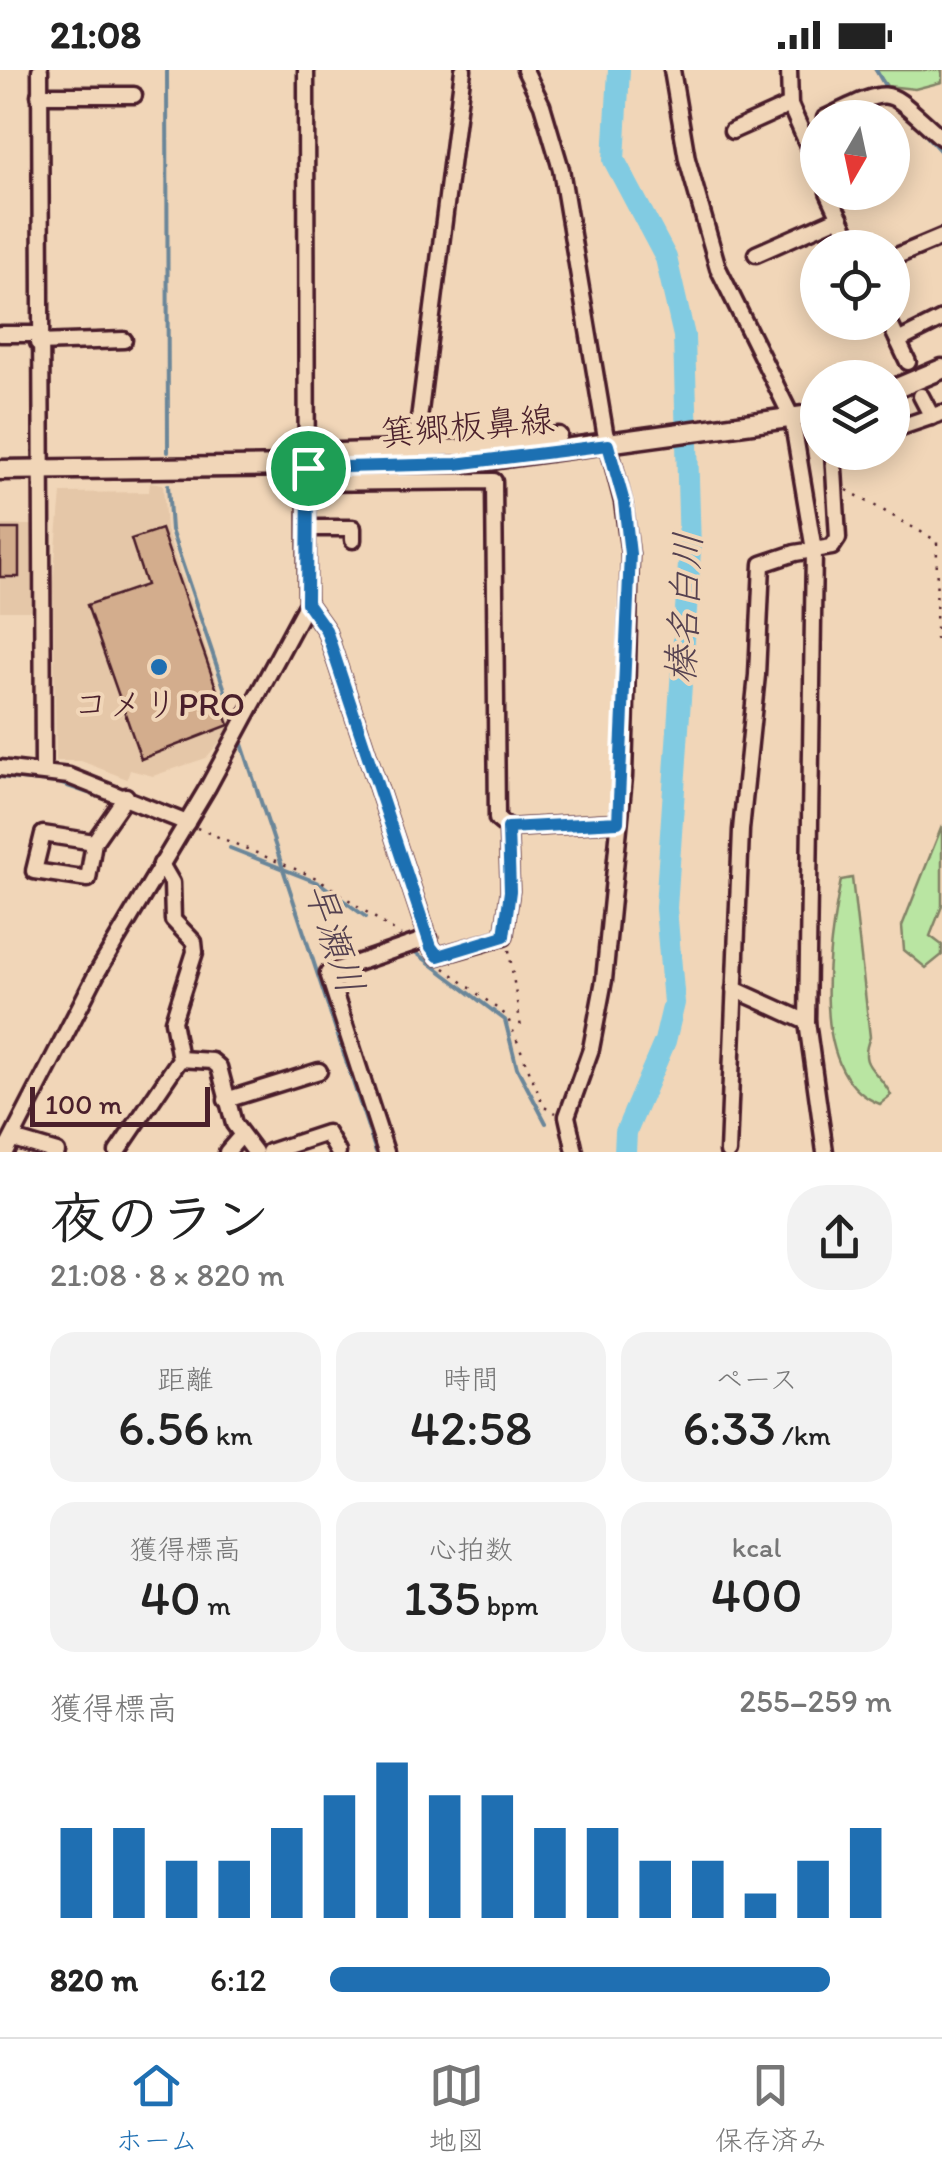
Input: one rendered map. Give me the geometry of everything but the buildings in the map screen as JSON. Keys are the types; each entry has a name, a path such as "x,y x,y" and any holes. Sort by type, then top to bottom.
{"main road":[{"path":"910,382 942,369"},
{"name":"箕郷板鼻線","path":"0,470 456,464 800,417"}],"street":[{"path":"40,70 38,338 43,772"},
{"path":"56,1152 9,1145 96,974 161,864 190,824 307,603 306,70"},
{"path":"414,451 463,74 480,70"},
{"path":"525,70 542,105 561,169 624,502 630,554 618,822 604,980 591,1049 567,1116 575,1152"},
{"path":"672,70 687,159 718,268 792,418 814,550 807,1022 824,1152"},
{"path":"788,70 790,104 800,127"},
{"path":"862,100 879,92 898,100"},
{"path":"40,95 134,95"},
{"path":"732,131 790,104"},
{"path":"910,110 942,138"},
{"path":"837,210 846,230"},
{"path":"756,254 840,217"},
{"path":"910,250 942,237"},
{"path":"907,360 898,341 942,319"},
{"path":"0,334 124,340"},
{"path":"910,424 937,415 921,396"},
{"path":"308,468 558,435"},
{"path":"308,468 494,481 497,819 508,828 618,822"},
{"path":"728,1152 741,830 758,676 762,564 832,548 838,538 834,470"},
{"path":"308,528 353,528 354,540"},
{"path":"307,603 326,630 430,943 438,956 504,936 510,891 508,828"},
{"path":"0,768 69,776 190,824"},
{"path":"94,842 43,834 34,871 84,882 94,842 126,796"},
{"path":"117,1152 180,1059 173,1020 195,952 194,942 172,920 172,883 161,864"},
{"path":"386,1152 328,974 430,943"},
{"path":"734,989 807,1022"},
{"path":"180,1059 212,1061 220,1067 226,1100 240,1137 255,1152"},
{"path":"226,1100 318,1071"},
{"path":"269,1152 328,1133 338,1152"},
{"path":"227,1152 240,1137"}],"path":[{"path":"834,488 843,488 937,541 936,638 942,655"},
{"path":"190,824 319,879 407,940"},
{"path":"504,936 521,1028"},
{"path":"442,966 506,1016 544,1107 562,1115"}],"shaded area":[{"path":"150,482 163,484 166,530 232,727 206,758 153,776 130,770 127,779 81,761 56,761 53,583 61,493 149,492"},
{"path":"0,525 36,525 36,611 0,611"}],"green space":[{"path":"875,70 942,70 942,82 915,89 887,86"},
{"path":"942,826 942,906 930,936 942,945 942,955 926,968 904,950 902,926"},
{"path":"852,878 870,1037 866,1056 891,1095 880,1104 856,1089 841,1066 832,1037 828,1004 831,936 841,880"}],"waterway":[{"name":"早瀬川","path":"167,70 168,452"},
{"name":"榛名白川","path":"619,70 614,160 666,258 684,336 690,550 666,908 674,1003 665,1041 626,1132 625,1152"},
{"path":"876,70 889,93"},
{"path":"911,119 942,153"},
{"name":"早瀬川","path":"168,485 171,530 235,720"},
{"name":"早瀬川","path":"241,741 376,1152"},
{"path":"0,777 59,783 112,801"},
{"path":"132,809 176,826"},
{"path":"230,848 321,884 366,917"},
{"path":"411,949 505,1020 517,1068 546,1123"}],"place":[{"name":"コメリPRO","path":"159,667"}],"route":[{"path":"608,445 624,502 631,588 622,738 624,777 618,822 508,828 510,891 504,936 438,956 431,947 326,630 307,603 308,468 456,464 608,445"}]}
